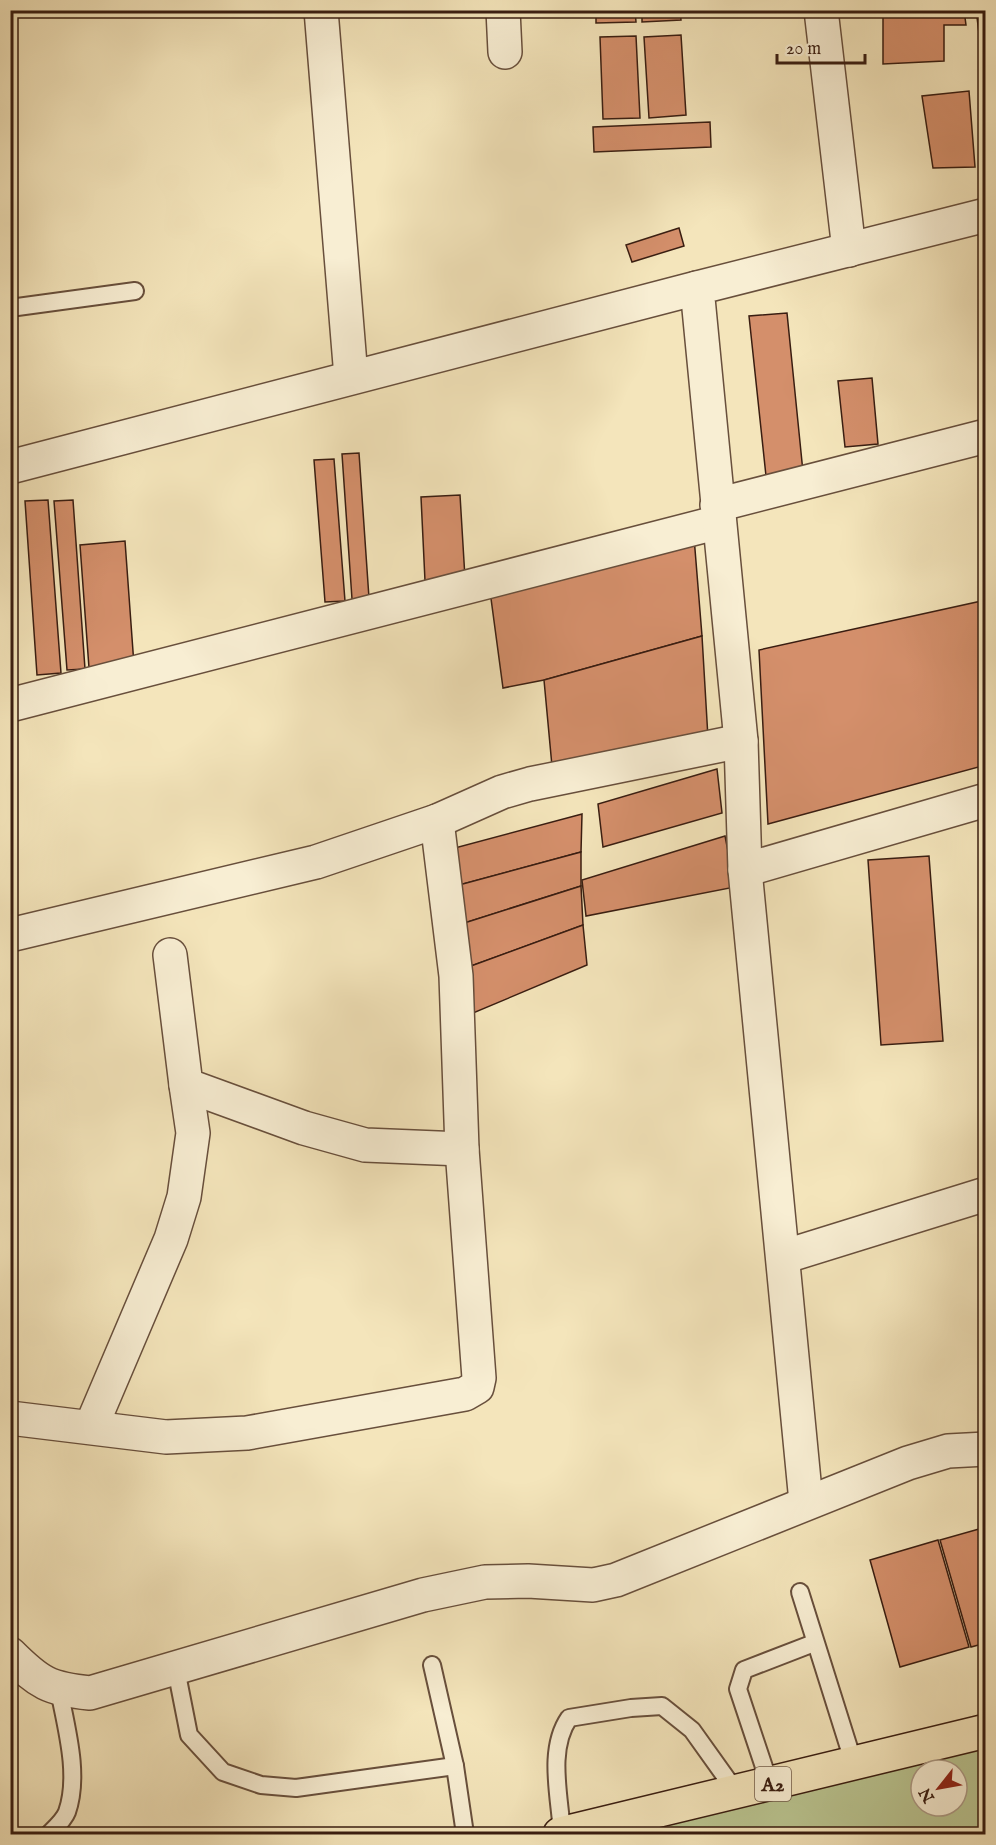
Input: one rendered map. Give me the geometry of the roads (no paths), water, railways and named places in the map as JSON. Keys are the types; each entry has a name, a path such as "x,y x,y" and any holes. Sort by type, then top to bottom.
{"highway":[{"name":"A2","path":"561,1834 986,1731"}],"street":[{"path":"321,10 351,377"},
{"path":"503,10 505,52"},
{"path":"821,10 849,250"},
{"path":"10,467 351,377 986,215"},
{"path":"697,288 741,741 746,870 806,1502"},
{"path":"10,705 718,514 986,436"},
{"path":"10,935 316,862 437,821 502,792 530,784 741,741"},
{"path":"746,870 986,800"},
{"path":"10,1418 166,1437 247,1433 465,1394 477,1387 479,1378 462,1149 456,976 437,821"},
{"path":"91,1427 171,1239 183,1197 193,1133 170,955"},
{"path":"186,1085 304,1128 365,1145 462,1149"},
{"path":"783,1257 986,1194"},
{"path":"10,1654 34,1677 59,1690 90,1693 423,1595 485,1582 528,1581 593,1585 616,1580 908,1463 948,1451 986,1449"}],"lane":[{"path":"10,308 135,291"},
{"path":"800,1592 814,1643 854,1764"},
{"path":"770,1785 738,1689 739,1679 744,1670 814,1643"},
{"path":"432,1665 455,1766 465,1834"},
{"path":"176,1669 189,1735 223,1772 261,1785 296,1788 455,1766"},
{"path":"49,1834 66,1813 71,1786 69,1737 59,1690"},
{"path":"561,1834 556,1745 569,1718 662,1706 692,1730 737,1793"}]}
